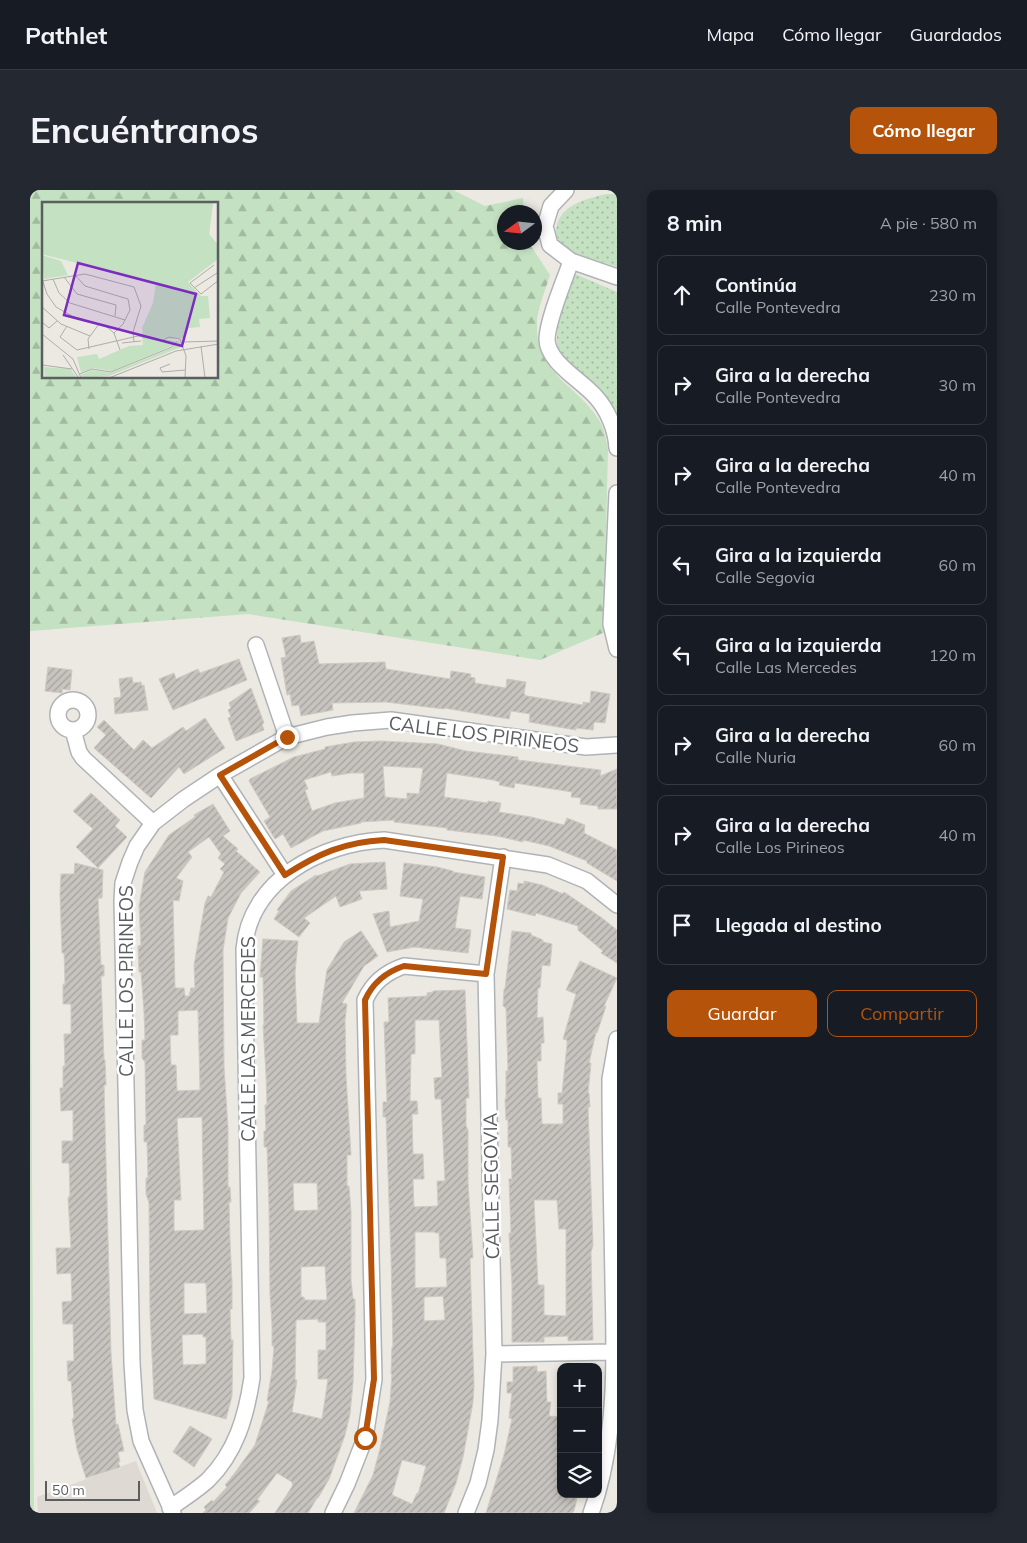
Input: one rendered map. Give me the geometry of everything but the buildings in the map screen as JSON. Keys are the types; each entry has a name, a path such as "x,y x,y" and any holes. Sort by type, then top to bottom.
{"street":[{"path":"566,190 552,206 545,226 550,245 571,262 617,277"},
{"path":"571,262 550,323 547,339 548,346 553,357 596,397 615,431 617,448"},
{"path":"617,492 611,624 617,649"},
{"path":"256,645 287,737"},
{"name":"CALLE LOS PIRINEOS","path":"172,1510 141,1441 135,1410 132,1363 122,901 123,883 137,846 154,823 184,799 220,775 287,737 326,727 391,720 586,747 617,745"},
{"path":"73,730 79,752 83,758 154,823"},
{"path":"220,775 285,875"},
{"name":"CALLE LAS MERCEDES","path":"172,1510 207,1480 233,1447 245,1418 252,1378 244,949 249,924 256,908 285,875 325,852 366,841 384,840 548,865 587,881 617,905"},
{"name":"CALLE SEGOVIA","path":"466,1513 478,1483 486,1450 494,1354 486,974 503,857"},
{"path":"333,1513 365,1438 374,1379 365,1000 370,990 383,976 392,970 404,966 486,974"},
{"path":"592,1513 599,1495 611,1428 614,1352 613,1124 610,1079 617,1039"},
{"path":"494,1354 614,1352"}],"shaded area":[{"path":"136,1461 157,1513 38,1513 37,1497"}],"green space":[{"path":"30,190 453,190 485,206 523,198 524,205 497,205 497,250 534,250 550,275 537,318 538,341 550,367 590,407 599,420 604,430 608,449 605,632 540,660 248,614 30,631"},
{"path":"606,194 617,194 617,267 566,249 562,246 556,233 557,224 566,210 581,201"},
{"path":"573,273 617,292 617,421 558,352 558,322"},
{"path":"30,836 34,1513 30,1513"}],"route":[{"path":"287,737 220,775 285,875 325,852 366,841 384,840 503,857 486,974 404,966 392,970 383,976 370,990 365,1000 374,1379 365,1438"}]}
